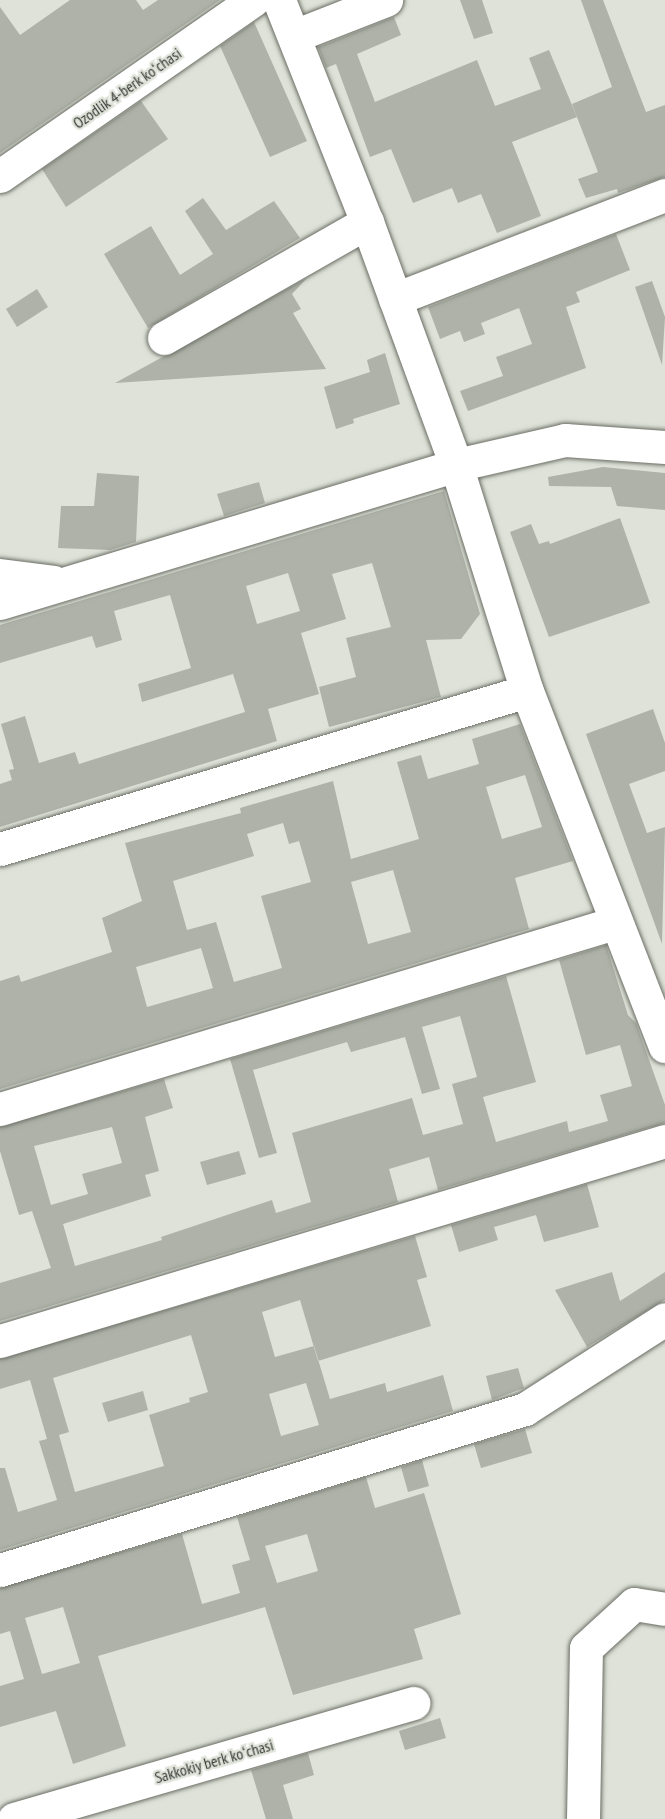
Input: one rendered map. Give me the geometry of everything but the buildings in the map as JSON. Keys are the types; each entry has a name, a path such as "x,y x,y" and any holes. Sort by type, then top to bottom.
{"street":[{"name":"Ozodlik 4-berk koʻchasi","path":"0,176 253,0"},
{"path":"279,0 367,222 456,465 527,691 615,923 665,1046"},
{"path":"294,36 386,0"},
{"path":"395,299 665,195"},
{"path":"164,338 367,222"},
{"path":"0,603 456,465 566,440 665,447"},
{"path":"0,575 65,583"},
{"path":"0,849 527,691"},
{"path":"0,1109 615,923"},
{"path":"0,1341 665,1141"},
{"path":"0,1570 525,1409 665,1318"},
{"path":"583,1819 586,1648 634,1604 665,1609"},
{"name":"Sakkokiy berk koʻchasi","path":"14,1819 414,1703"}]}
